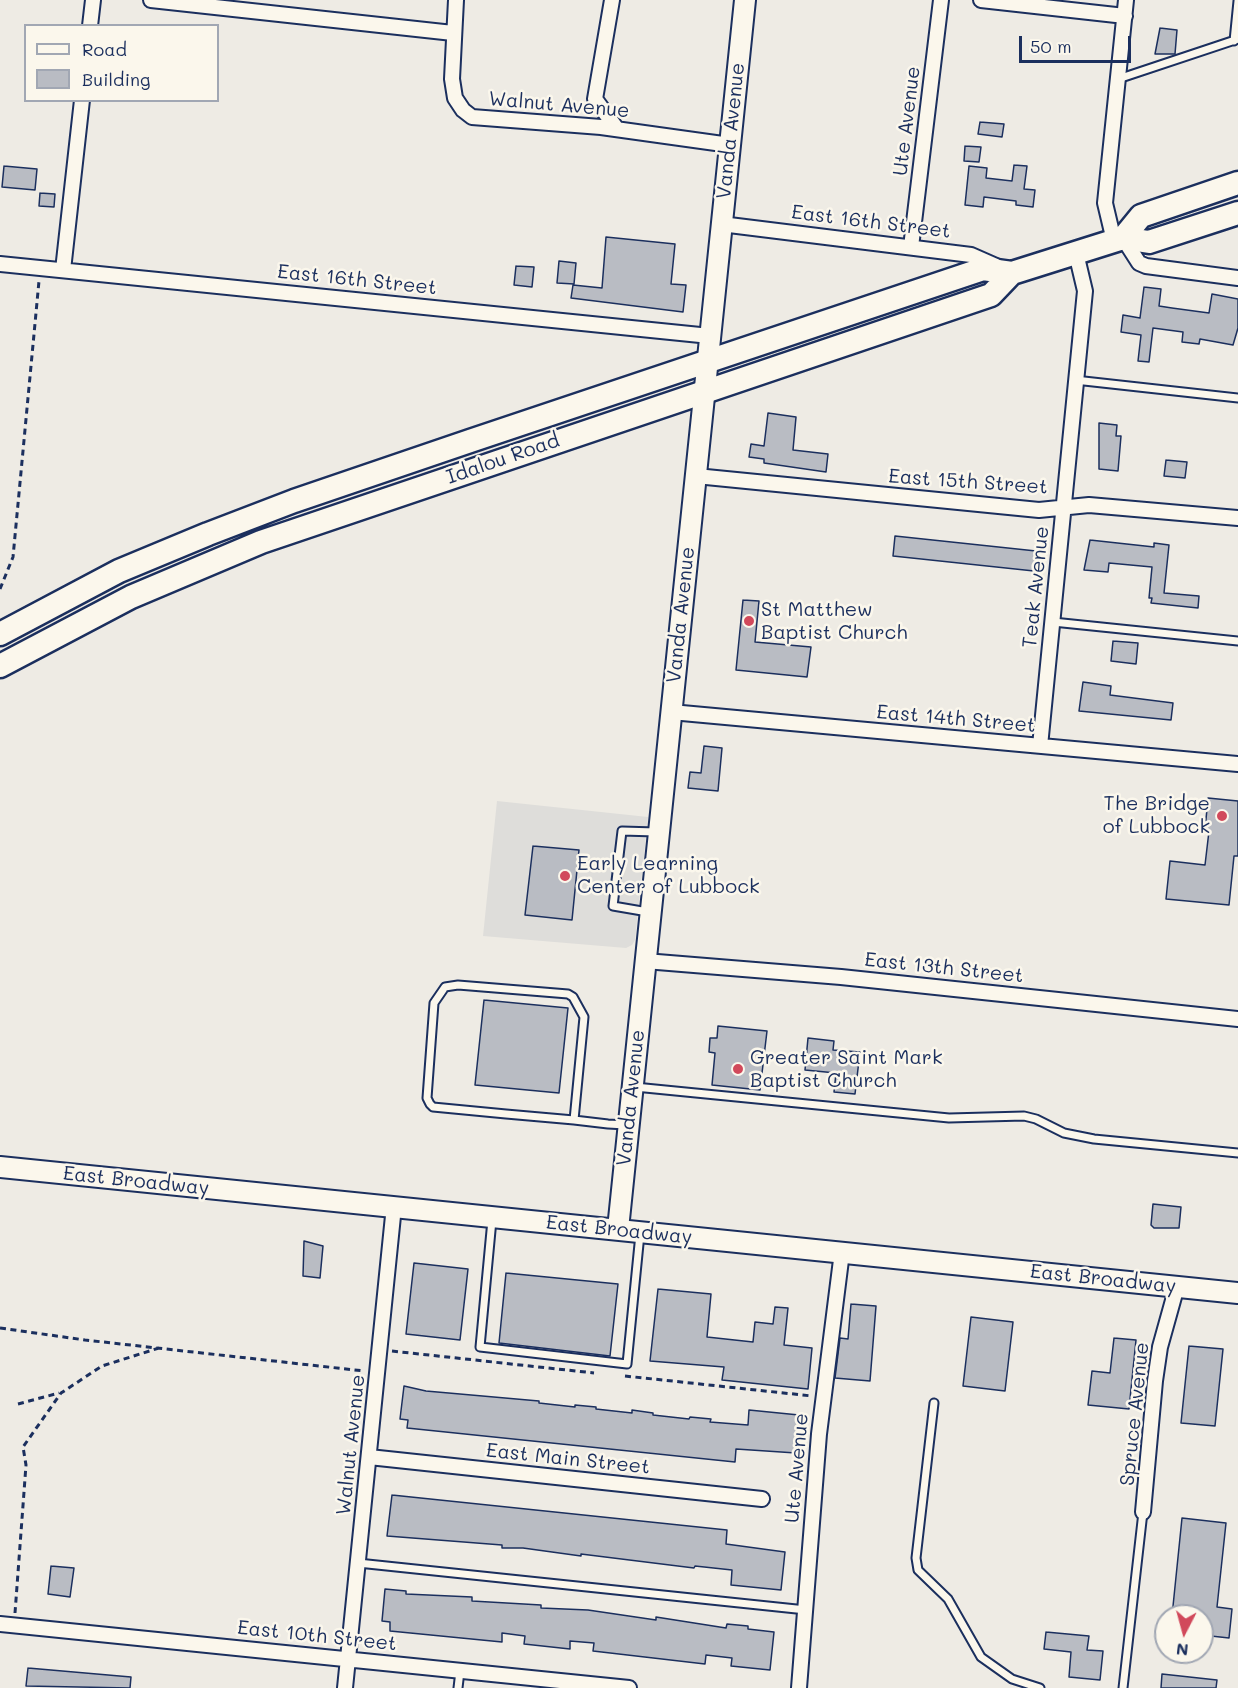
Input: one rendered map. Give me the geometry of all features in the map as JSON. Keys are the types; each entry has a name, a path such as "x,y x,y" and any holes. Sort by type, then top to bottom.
{"main road":[{"path":"1118,239 1141,216 1238,183"},
{"name":"Idalou Road","path":"0,634 119,571 262,513 983,269 1012,273 1118,239 1149,242 1238,213"},
{"name":"Idalou Road","path":"0,666 131,597 261,542 991,295 1012,273"}],"street":[{"path":"90,24 93,0"},
{"path":"151,0 453,33"},
{"name":"Walnut Avenue","path":"456,0 452,79 455,98 462,110 472,117 617,129 730,145"},
{"path":"612,0 594,99 617,129"},
{"name":"Vanda Avenue","path":"618,1229 745,0"},
{"name":"Ute Avenue","path":"911,247 941,0"},
{"path":"981,0 1033,3 1125,16"},
{"path":"1126,0 1105,203 1118,239 1138,263 1146,266 1238,278"},
{"path":"63,270 82,102"},
{"name":"East 16th Street","path":"722,224 971,255 1012,273"},
{"name":"Teak Avenue","path":"1040,746 1084,291 1076,253"},
{"name":"East 16th Street","path":"0,264 710,336"},
{"name":"East 15th Street","path":"696,477 1039,510 1089,504 1238,518"},
{"name":"East 14th Street","path":"671,712 1238,764"},
{"name":"East 13th Street","path":"645,961 842,977 1238,1018"},
{"name":"East Broadway","path":"0,1167 1238,1293"},
{"name":"Walnut Avenue","path":"345,1688 394,1206"},
{"name":"Ute Avenue","path":"800,1688 823,1397 842,1252"},
{"name":"Spruce Avenue","path":"1143,1512 1158,1359 1177,1286"},
{"name":"East Main Street","path":"369,1457 762,1499"},
{"name":"East 10th Street","path":"7,1624 460,1671 571,1685 629,1688"}],"lane":[{"path":"1118,79 1236,40 1238,1"},
{"path":"1075,380 1238,398"},
{"path":"1052,622 1238,641"},
{"path":"650,913 613,906 622,831 659,832"},
{"path":"574,1120 584,1017 573,998 568,994 470,986 445,987 434,1003 427,1098 433,1107 574,1120 629,1125"},
{"path":"633,1087 949,1118 1024,1116 1036,1119 1064,1133 1094,1139 1238,1154"},
{"path":"492,1217 480,1347 627,1364 640,1232"},
{"path":"934,1403 916,1558 918,1570 948,1599 981,1657 1012,1679 1040,1688"},
{"path":"1123,1688 1143,1512"},
{"path":"358,1563 806,1610"},
{"path":"458,1688 460,1671"}],"path":[{"path":"0,589 14,557 40,267"},
{"path":"0,1328 378,1372"},
{"path":"18,1404 61,1393 102,1366 138,1353 164,1347"},
{"path":"7,1624 26,1465 23,1447 61,1393"}],"shaded area":[{"name":"Early Learning Center of Lubbock","path":"497,801 648,817 635,940 632,945 626,948 483,936"}],"building":[{"path":"1160,28 1177,30 1175,54 1155,54"},
{"path":"980,122 1004,124 1002,137 978,134"},
{"path":"965,146 981,147 979,162 964,161"},
{"path":"1014,165 1027,166 1024,189 1035,190 1033,207 1016,205 1016,201 984,197 983,207 965,205 969,166 987,168 986,178 1012,181"},
{"path":"4,166 37,169 35,190 2,187"},
{"path":"40,193 55,194 54,207 39,206"},
{"path":"606,237 675,244 671,284 686,285 683,312 571,298 573,285 602,288"},
{"path":"559,261 576,263 574,284 557,283"},
{"path":"516,266 534,267 532,287 514,285"},
{"path":"1144,287 1161,289 1159,306 1209,313 1212,294 1238,299 1238,328 1233,345 1200,339 1199,344 1182,342 1183,332 1153,328 1149,362 1138,361 1141,335 1121,332 1123,315 1140,318"},
{"path":"768,413 796,417 793,450 828,454 826,472 764,463 764,459 749,457 751,444 764,446"},
{"path":"1099,423 1117,425 1116,436 1121,436 1118,471 1099,469"},
{"path":"1166,460 1187,462 1185,478 1164,476"},
{"path":"895,536 1036,551 1034,571 893,556"},
{"path":"1090,540 1154,547 1154,543 1169,545 1164,593 1199,596 1198,608 1151,603 1152,598 1149,598 1152,567 1109,563 1108,572 1084,570"},
{"name":"St Matthew Baptist Church","path":"743,600 759,601 755,642 811,647 807,677 736,670"},
{"path":"1113,641 1138,643 1136,664 1111,661"},
{"path":"1083,682 1111,686 1110,695 1173,703 1171,720 1079,711"},
{"path":"704,746 722,748 718,791 688,788 690,772 701,773"},
{"path":"1208,798 1238,801 1238,856 1234,856 1229,905 1166,899 1170,861 1205,865 1209,831 1205,830"},
{"path":"533,846 579,850 572,920 525,915"},
{"path":"484,1000 568,1008 559,1093 475,1085"},
{"name":"Greater Saint Mark Baptist Church","path":"718,1026 767,1031 760,1090 712,1085 715,1053 709,1052 710,1038 717,1038"},
{"path":"808,1038 834,1041 833,1050 860,1052 855,1094 834,1092 836,1073 805,1070"},
{"path":"1153,1204 1181,1207 1179,1228 1154,1228 1151,1225"},
{"path":"304,1241 323,1246 320,1278 303,1276"},
{"path":"414,1263 468,1269 460,1340 406,1334"},
{"path":"506,1273 618,1284 610,1356 499,1343"},
{"path":"658,1289 711,1294 707,1337 753,1342 755,1322 773,1324 775,1307 788,1308 784,1345 812,1348 808,1389 722,1380 724,1367 650,1361"},
{"path":"851,1304 876,1306 870,1381 835,1378 840,1338 848,1339"},
{"path":"971,1317 1013,1322 1005,1391 963,1386"},
{"path":"1114,1338 1136,1340 1129,1409 1088,1405 1092,1371 1110,1373"},
{"path":"1189,1346 1223,1349 1215,1426 1181,1423"},
{"path":"404,1386 426,1391 539,1401 539,1403 575,1407 575,1405 596,1407 596,1409 632,1413 632,1410 653,1413 653,1415 711,1419 710,1422 748,1425 749,1410 799,1415 796,1453 736,1449 735,1462 407,1428 408,1420 400,1419"},
{"path":"392,1495 727,1530 726,1544 785,1552 781,1590 731,1585 732,1570 695,1566 694,1568 523,1548 502,1548 502,1545 387,1536"},
{"path":"1182,1518 1226,1523 1217,1607 1232,1609 1229,1638 1214,1636 1214,1604 1173,1604"},
{"path":"51,1566 74,1568 70,1597 48,1594"},
{"path":"385,1589 406,1591 406,1594 472,1597 472,1601 541,1605 541,1608 588,1610 656,1620 656,1617 726,1628 727,1624 748,1626 748,1629 774,1632 770,1670 731,1666 732,1658 706,1655 705,1664 593,1651 594,1643 570,1641 570,1649 524,1644 525,1636 502,1633 502,1642 390,1631 390,1622 382,1621"},
{"path":"1046,1632 1089,1636 1087,1650 1103,1651 1100,1680 1069,1677 1071,1652 1044,1649"},
{"path":"28,1668 131,1677 130,1688 26,1686"},
{"path":"1162,1674 1217,1680 1216,1688 1161,1688"}],"place":[{"name":"St Matthew Baptist Church","path":"749,621"},
{"name":"The Bridge of Lubbock","path":"1222,816"},
{"name":"Early Learning Center of Lubbock","path":"565,876"},
{"name":"Greater Saint Mark Baptist Church","path":"738,1069"}]}
